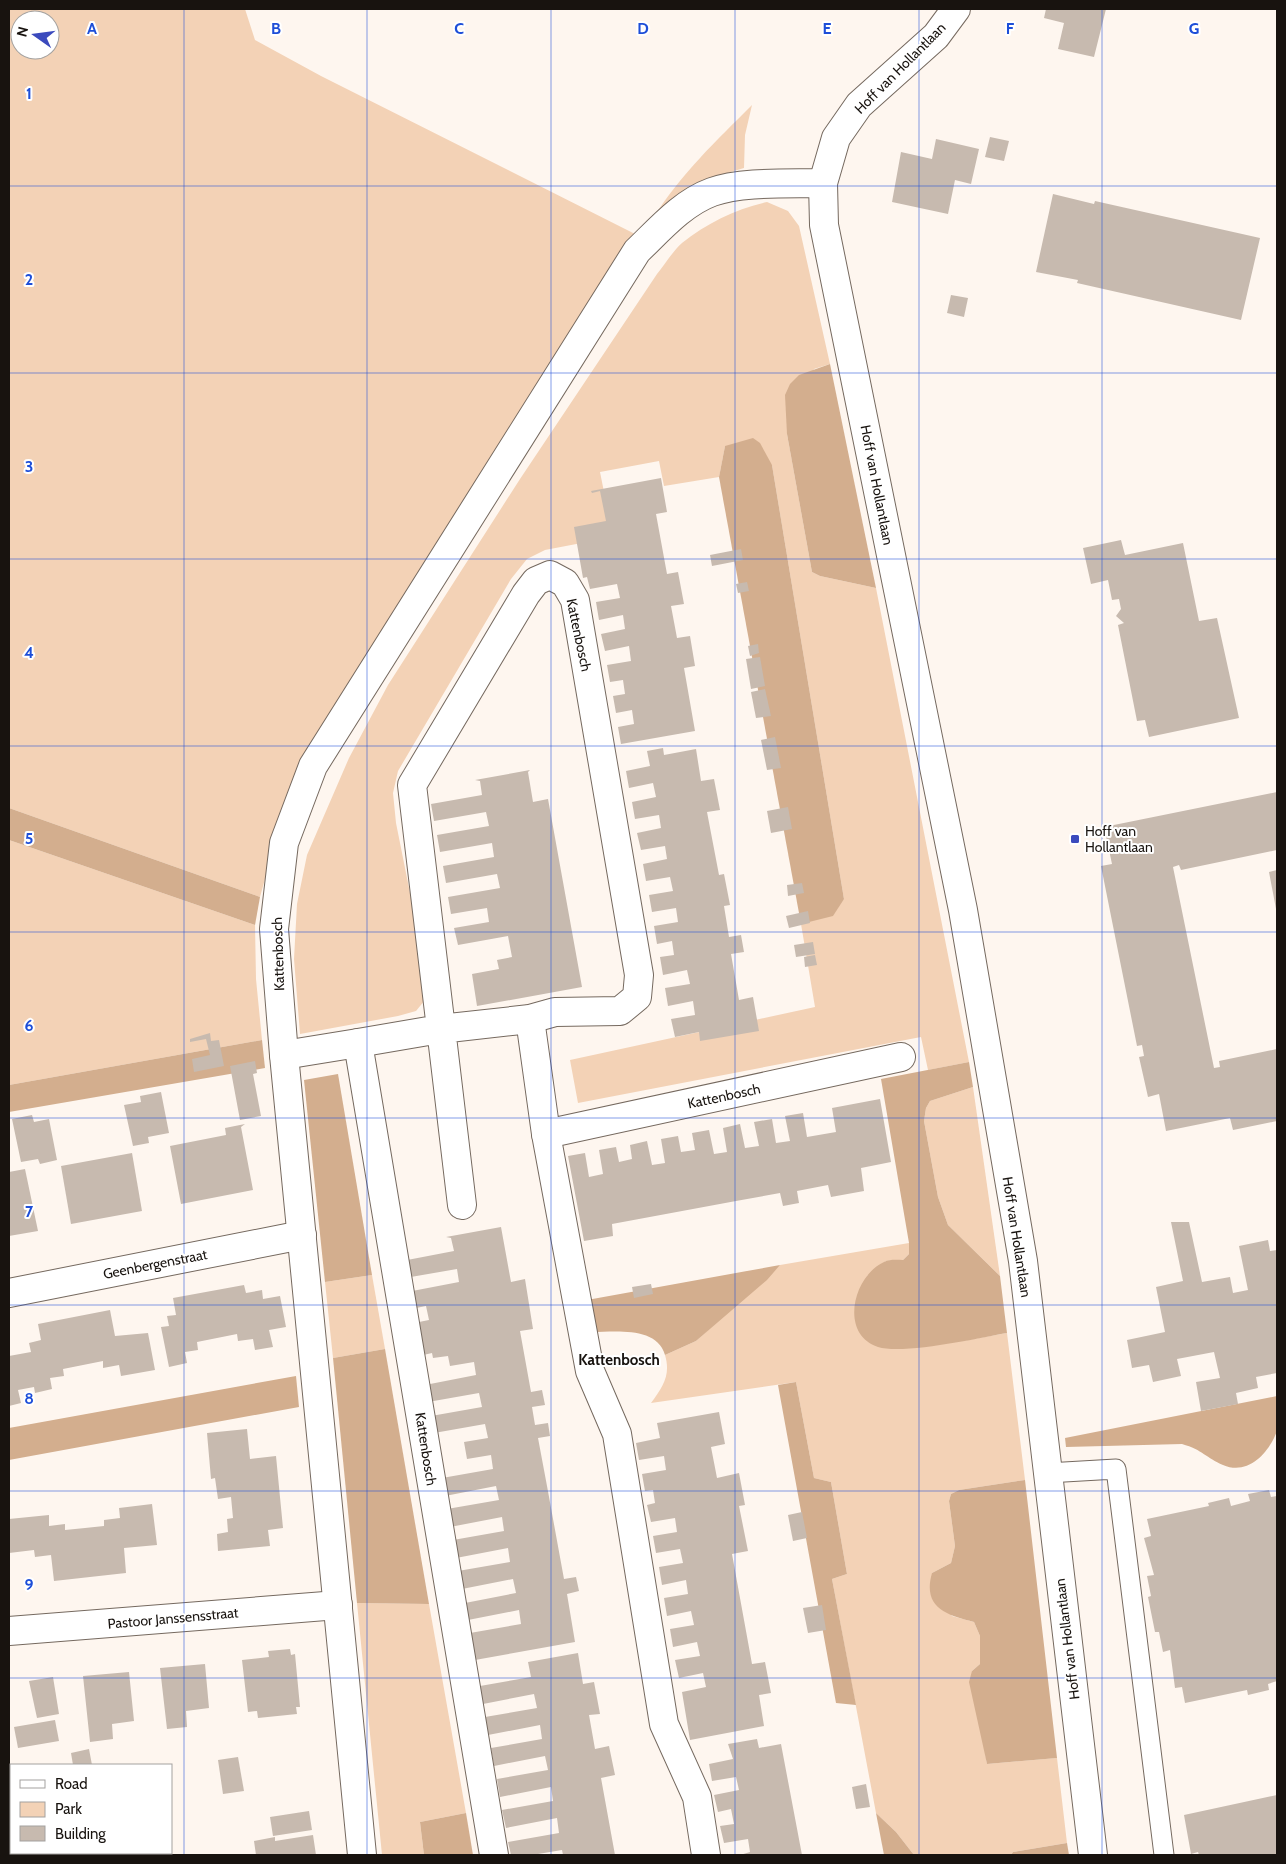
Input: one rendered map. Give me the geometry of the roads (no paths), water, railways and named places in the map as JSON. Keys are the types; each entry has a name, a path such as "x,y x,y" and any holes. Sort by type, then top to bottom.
{"street":[{"name":"Hoff van Hollantlaan","path":"956,9 936,36 859,105 836,138 823,183 824,225 964,920 1023,1261 1093,1855"},
{"name":"Kattenbosch","path":"362,1855 284,1054 274,929 284,843 313,766 637,251 676,213 712,192 754,185 823,183"},
{"name":"Kattenbosch","path":"284,1054 440,1029 530,1019 555,1012 620,1011 637,997 639,975 575,600 565,583 550,575 536,581 526,594 412,785 440,1029 462,1205"},
{"path":"530,1019 546,1134 590,1371 617,1434 664,1724 697,1797 706,1855"},
{"name":"Kattenbosch","path":"358,1043 494,1855"},
{"name":"Kattenbosch","path":"546,1134 901,1057"},
{"name":"Geenbergenstraat","path":"9,1293 302,1235"},
{"name":"Pastoor Janssensstraat","path":"9,1631 338,1605"}],"lane":[{"path":"1047,1472 1116,1469 1164,1855"}],"place":[{"name":"Hoff van Hollantlaan","path":"1075,839"}],"district":[{"name":"Kattenbosch","path":"619,1360"}]}
